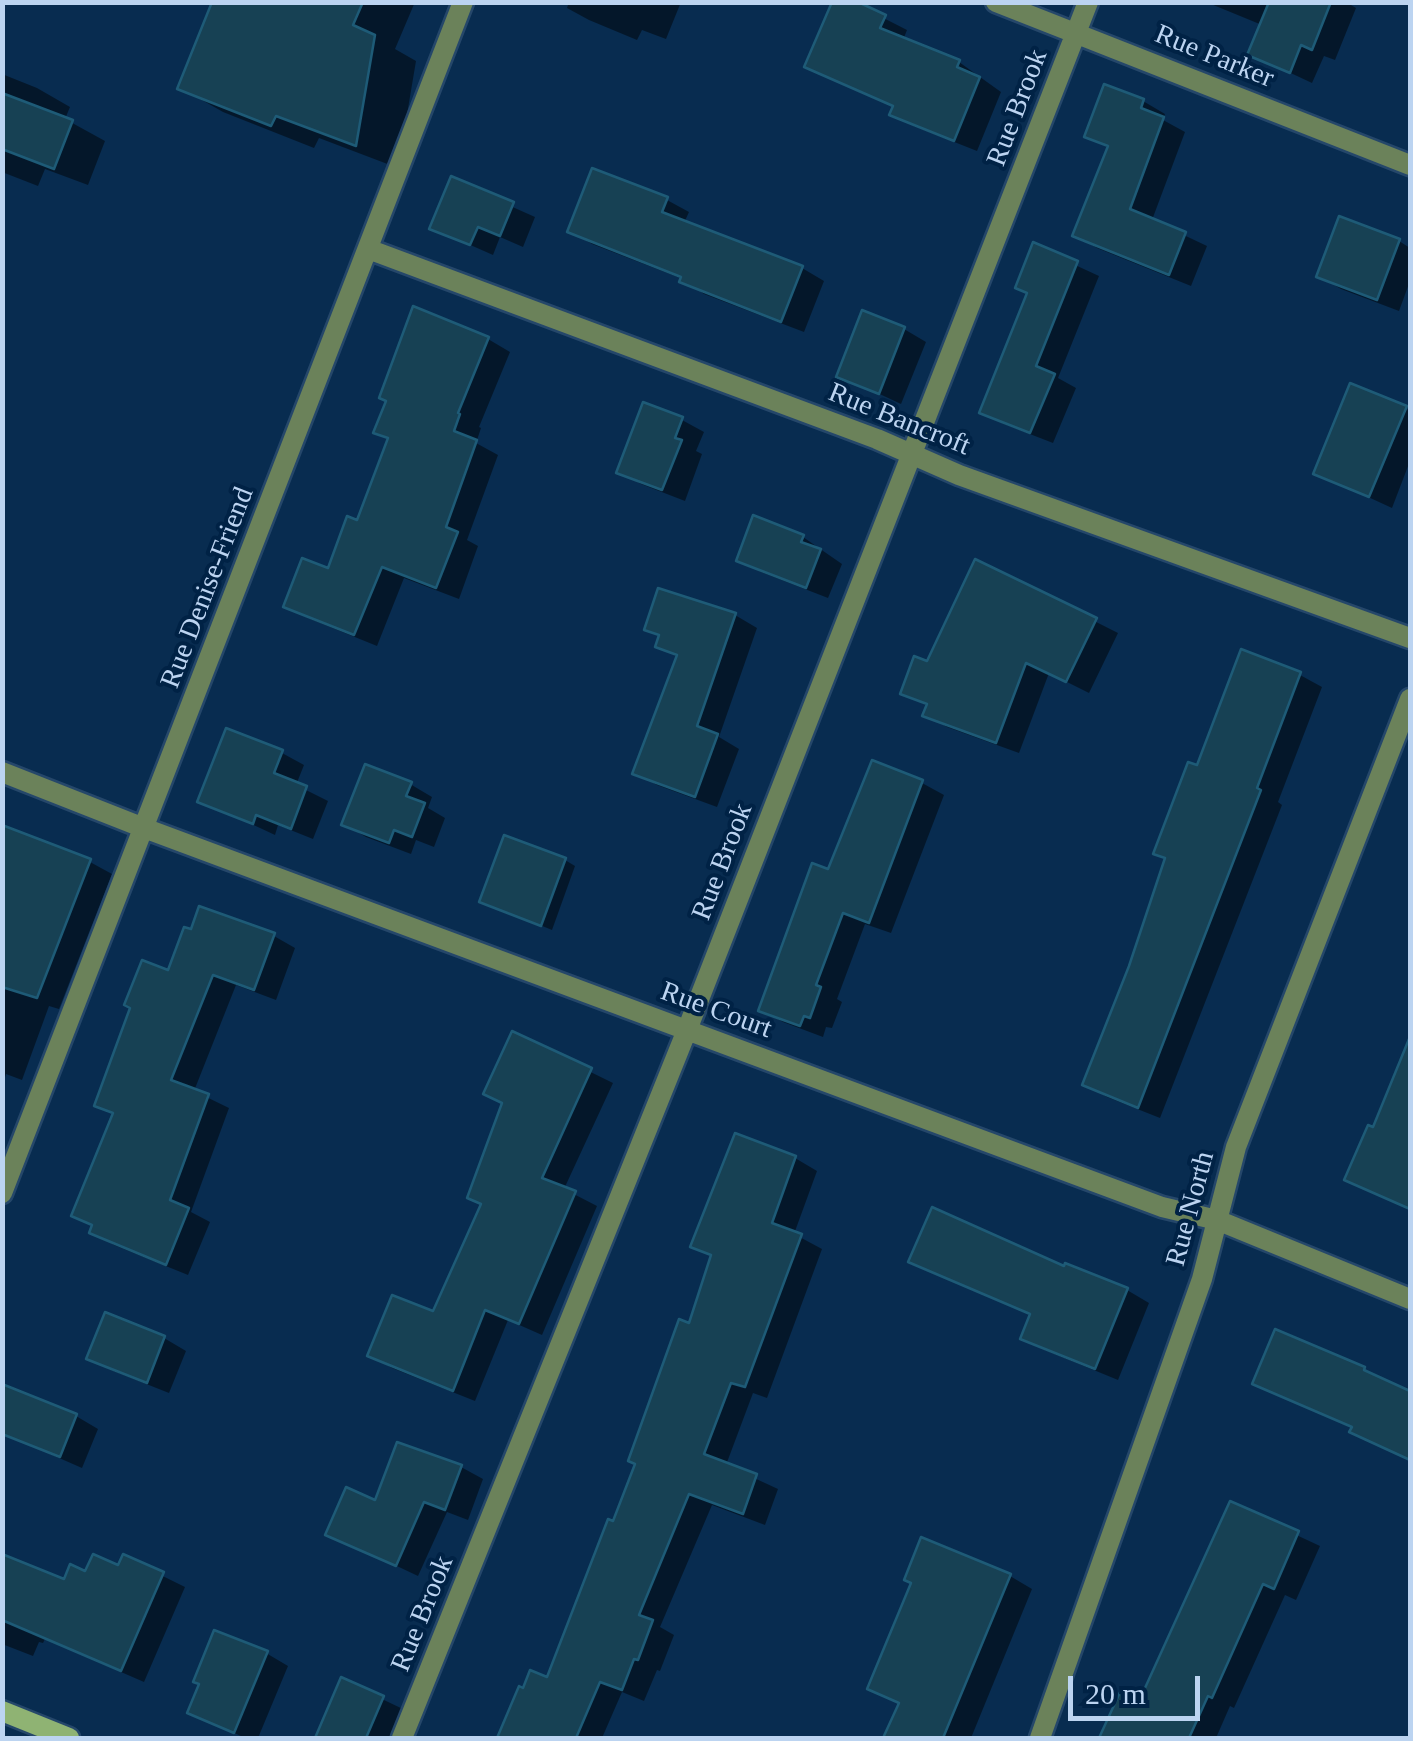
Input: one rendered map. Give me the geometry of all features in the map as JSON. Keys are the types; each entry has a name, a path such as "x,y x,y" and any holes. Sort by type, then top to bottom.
{"street":[{"name":"Rue Denise-Friend","path":"2,1192 463,2"},
{"name":"Rue Parker","path":"996,2 1410,165"},
{"name":"Rue Brook","path":"402,1738 688,1030 1088,2"},
{"name":"Rue Bancroft","path":"368,248 877,439 912,456 1410,638"},
{"name":"Rue North","path":"1040,1738 1202,1279 1236,1148 1410,699"},
{"name":"Rue Court","path":"2,772 1162,1206 1217,1220 1410,1299"},
{"path":"2,1711 69,1738"}],"building":[{"path":"212,2 363,2 353,25 375,35 356,146 276,116 271,126 177,89"},
{"path":"832,2 858,2 886,15 880,28 960,60 957,67 980,77 954,141 889,115 893,106 804,67"},
{"path":"1269,2 1331,2 1312,50 1301,45 1290,73 1247,55"},
{"path":"1104,84 1144,99 1141,108 1164,117 1130,209 1186,232 1169,275 1072,236 1108,146 1084,137"},
{"path":"2,93 73,120 54,169 2,149"},
{"path":"592,168 668,197 662,212 803,266 781,322 567,232"},
{"path":"451,176 514,202 500,236 478,227 470,245 429,229"},
{"path":"1339,216 1400,239 1377,300 1316,277"},
{"path":"1033,242 1078,261 1036,366 1055,374 1030,433 979,413 1027,293 1015,288"},
{"path":"413,306 489,337 454,431 477,440 446,527 458,532 436,588 382,567 354,635 283,607 302,558 328,568 347,516 357,520 388,438 373,433 386,401 379,398"},
{"path":"862,310 905,327 879,394 836,377"},
{"path":"1350,383 1407,406 1369,497 1313,474"},
{"path":"643,402 683,417 675,438 682,440 662,490 616,473"},
{"path":"753,515 804,535 801,542 821,549 806,588 736,561"},
{"path":"975,559 1097,618 1066,682 1026,663 996,743 922,716 927,704 900,694 914,656 927,661"},
{"path":"658,588 736,613 697,726 718,734 695,797 632,774 677,655 655,647 659,635 644,630"},
{"path":"1241,649 1301,672 1257,788 1261,790 1138,1108 1082,1085 1129,966 1165,858 1153,854 1188,762 1197,765"},
{"path":"226,728 283,750 274,773 307,786 291,829 256,815 253,824 197,802"},
{"path":"872,760 923,780 869,923 843,913 816,985 821,987 810,1018 804,1016 800,1026 758,1011 812,863 828,869"},
{"path":"365,764 412,782 406,796 425,803 412,837 394,830 389,843 341,825"},
{"path":"2,825 91,859 37,998 2,987"},
{"path":"504,835 566,858 541,926 479,902"},
{"path":"199,906 275,933 254,990 213,975 171,1080 209,1094 170,1200 189,1208 166,1265 89,1233 92,1225 71,1216 113,1113 94,1106 130,1008 124,1005 142,960 168,970 184,927 191,929"},
{"path":"512,1031 592,1068 542,1178 576,1191 519,1324 485,1310 453,1391 367,1356 392,1295 433,1311 481,1204 467,1198 502,1103 483,1094"},
{"path":"1409,1039 1410,1209 1344,1180 1368,1125 1373,1127"},
{"path":"735,1133 796,1156 772,1223 802,1234 745,1387 731,1383 704,1454 757,1474 743,1514 689,1494 639,1615 653,1620 638,1660 634,1659 622,1690 600,1682 576,1738 497,1738 530,1670 547,1677 608,1519 613,1521 635,1464 628,1461 679,1319 689,1323 711,1255 690,1247"},
{"path":"932,1207 1064,1266 1065,1263 1128,1288 1095,1369 1020,1339 1030,1314 908,1262"},
{"path":"105,1312 165,1336 147,1383 86,1359"},
{"path":"1275,1329 1365,1367 1364,1370 1410,1391 1410,1460 1349,1432 1352,1427 1252,1384"},
{"path":"2,1384 77,1414 60,1457 2,1434"},
{"path":"397,1442 462,1465 445,1510 424,1502 396,1566 325,1535 346,1487 375,1500"},
{"path":"1230,1501 1299,1531 1274,1589 1263,1584 1212,1698 1208,1696 1189,1738 1099,1738 1121,1690 1140,1699"},
{"path":"921,1537 1011,1574 943,1738 883,1738 899,1703 867,1689 911,1583 904,1580"},
{"path":"2,1554 64,1579 70,1564 85,1571 93,1554 118,1565 123,1554 164,1572 121,1671 2,1620"},
{"path":"214,1630 268,1651 234,1733 187,1713 199,1684 193,1682"},
{"path":"341,1677 384,1696 366,1738 315,1738"}]}
